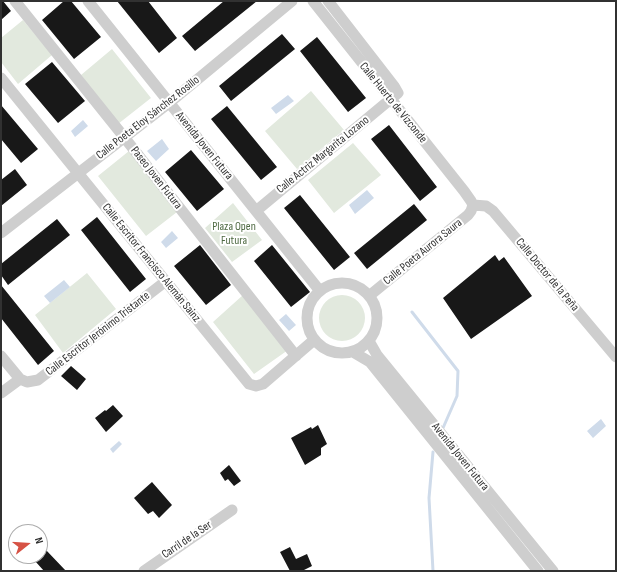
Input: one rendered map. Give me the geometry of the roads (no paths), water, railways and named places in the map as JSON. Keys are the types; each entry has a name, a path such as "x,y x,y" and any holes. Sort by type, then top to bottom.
{"street":[{"name":"Paseo Joven Futura","path":"14,1 124,137 296,356"},
{"name":"Avenida Joven Futura","path":"88,1 320,291"},
{"name":"Calle Poeta Eloy Sánchez Rosillo","path":"1,233 169,102 292,1"},
{"name":"Calle Huerto de Vizconde","path":"313,1 469,197 473,205"},
{"path":"328,1 397,90 398,95 391,100"},
{"name":"Calle Escritor Francisco Alemán Sainz","path":"1,78 79,172 249,384 256,386 263,384 314,340"},
{"name":"Calle Actriz Margarita Lozano","path":"256,211 391,100"},
{"name":"Calle Poeta Aurora Saura","path":"369,296 468,215 473,205"},
{"name":"Calle Doctor de la Peña","path":"473,205 486,206 493,211 616,357"},
{"name":"Calle Escritor Jerónimo Tristante","path":"1,393 24,380 33,382 45,375 166,281"},
{"path":"340,283 351,284 361,289 369,296 375,308 377,322 369,341 362,347 353,352 339,353 325,349 314,340 308,328 307,314 311,301 320,291 329,286 340,283"},
{"name":"Avenida Joven Futura","path":"369,341 382,360 553,571"},
{"name":"Avenida Joven Futura","path":"353,352 370,362 538,571"},
{"path":"1,356 24,380"},
{"name":"Carril de la Ser","path":"144,571 232,510"}],"water":[{"path":"288,95 294,101 276,114 271,108"},
{"path":"83,120 88,126 75,137 71,131"},
{"path":"162,139 169,149 156,161 147,151"},
{"path":"367,190 374,198 355,214 349,205"},
{"path":"172,231 178,238 166,248 161,242"},
{"path":"64,280 70,287 50,303 44,296"},
{"path":"286,314 296,325 289,331 279,320"},
{"path":"601,419 606,426 593,438 587,431"},
{"path":"119,441 122,444 113,453 110,449"}],"waterway":[{"path":"412,312 458,371 457,396 443,428"},
{"path":"433,452 429,498 433,571"}],"park label":[{"name":"Plaza Open Futura","path":"234,234"}]}
